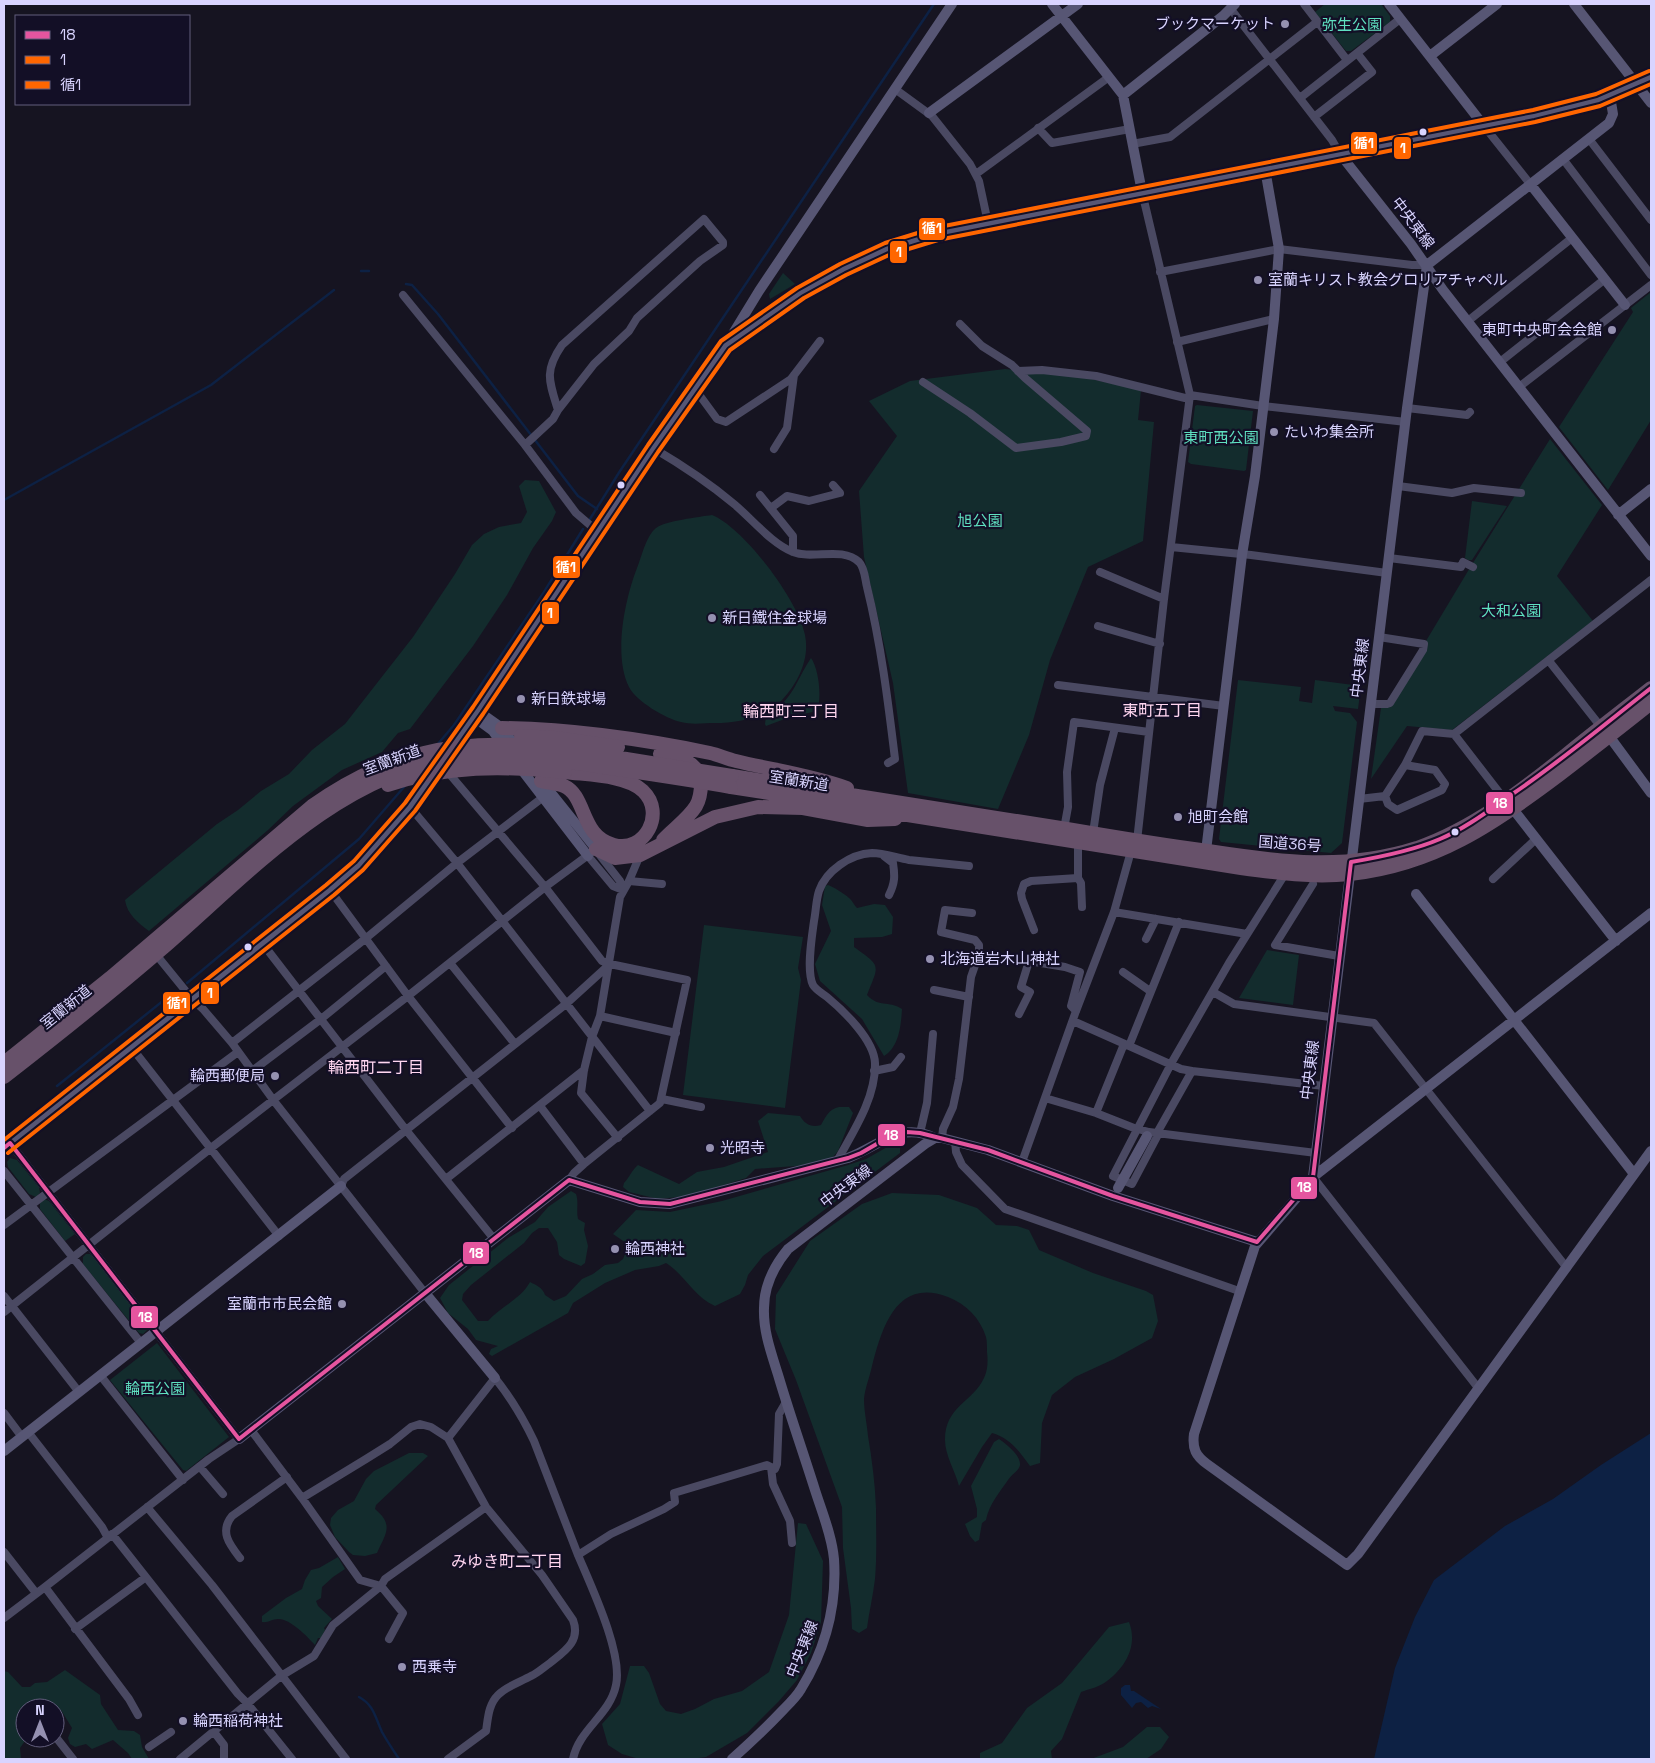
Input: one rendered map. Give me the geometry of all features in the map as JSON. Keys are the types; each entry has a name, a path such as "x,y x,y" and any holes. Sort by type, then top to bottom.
{"highway":[{"name":"国道36号","path":"1605,732 1651,688"},
{"name":"国道36号","path":"879,799 1094,833 1134,846 1285,874 1351,868 1386,868 1418,859 1477,832 1532,781 1651,703"},
{"path":"502,728 539,728 599,735 712,754 822,779 879,799"},
{"path":"291,822 309,801 335,782 375,760 418,745 447,739 504,736 555,738 680,758 696,768 700,777 701,789 696,807 660,844"},
{"name":"室蘭新道","path":"4,1063 110,978 291,822 327,795 374,770 424,753 467,746 519,745 543,747 918,816"},
{"name":"室蘭新道","path":"4,1077 113,990 297,831 330,807 360,789 394,774 432,763 470,757 513,756 879,799"},
{"path":"330,807 424,775 456,770 520,767 622,780 642,790 649,798 653,819 649,830 642,840 628,846 616,846 604,842 596,836 572,792 564,786 545,790"},
{"path":"592,853 615,858 640,855 715,818 758,806 803,808 868,820 900,819 918,816"},
{"name":"国道36号","path":"918,816 1078,842 1206,851 1257,859 1351,868"}],"street":[{"path":"239,1439 49,1192 7,1146 330,890 358,866 386,837 476,714 653,448 726,345 759,291 952,4"},
{"path":"1022,1162 1114,912 1134,846 1190,395 1142,192 1123,94 1052,4"},
{"path":"929,113 1078,4"},
{"path":"1304,4 1347,60"},
{"path":"1389,4 1625,305"},
{"path":"1430,56 1497,4"},
{"path":"1574,4 1651,103"},
{"path":"1123,94 1223,16 1230,5 1332,140 1340,154"},
{"path":"1300,98 1400,19"},
{"path":"1132,144 1170,137 1317,22"},
{"path":"1314,117 1372,72 1357,53"},
{"path":"976,174 1109,76"},
{"path":"726,345 808,289 857,262 919,238 1582,105 1610,96 1651,77"},
{"path":"894,89 929,113 938,122 976,174 988,223"},
{"path":"1160,272 1280,249 1412,265 1426,265 1611,120 1614,114 1610,96"},
{"path":"1038,128 1052,143 1130,129"},
{"path":"1589,139 1651,220"},
{"name":"中央東線","path":"1313,1177 1426,265 1340,154"},
{"path":"1563,159 1651,274"},
{"path":"1206,851 1242,555 1255,476 1274,319 1280,249 1265,169"},
{"path":"530,440 552,419 594,364 629,331 637,318 700,261 723,245 704,219 562,345 553,358 550,368 550,380 558,410"},
{"path":"1468,321 1572,238"},
{"path":"1426,265 1651,556"},
{"path":"1500,362 1605,280"},
{"path":"1519,387 1651,285"},
{"path":"403,295 530,440 576,513 598,532"},
{"path":"1177,342 1274,319"},
{"path":"922,382 970,413 1016,448 1061,442 1086,436 1087,431 1012,366 982,346 960,324"},
{"path":"695,389 717,419 726,422 791,379 820,341"},
{"path":"1018,371 1042,370 1096,376 1185,398 1190,395 1263,406 1406,422"},
{"path":"774,449 787,428 794,375"},
{"path":"1408,408 1466,415 1470,412"},
{"path":"653,448 685,466 784,547 802,554 844,555 854,558 860,563 863,568 884,671 895,759 888,763"},
{"path":"771,508 787,496 809,501 840,493 833,485"},
{"path":"1398,486 1452,494 1474,488 1522,493"},
{"path":"1618,515 1651,489"},
{"path":"760,495 793,536 793,552"},
{"path":"1171,547 1251,555 1387,573"},
{"path":"1389,558 1461,567 1464,562 1473,567"},
{"path":"1100,572 1164,599"},
{"path":"1385,796 1405,765 1422,731 1454,734 1651,580"},
{"path":"1098,626 1160,644"},
{"path":"1371,704 1390,703 1423,650 1424,644 1379,637"},
{"path":"1549,661 1651,793"},
{"path":"1058,685 1224,706"},
{"path":"476,714 502,728 592,853 620,881 623,890"},
{"path":"476,714 545,790"},
{"path":"1064,829 1068,807 1067,772 1074,722 1149,732"},
{"path":"1094,833 1100,785 1115,728"},
{"path":"1454,734 1616,941"},
{"path":"4,1618 182,1480 251,1430 569,1180 584,1164 660,1103 687,980 602,961 545,887 440,764"},
{"path":"1385,796 1388,804 1396,810 1442,790 1445,784 1435,770 1405,765"},
{"path":"232,1043 498,832 545,790"},
{"path":"1359,799 1385,796"},
{"path":"410,806 457,863 650,1111"},
{"path":"1493,879 1536,839"},
{"path":"1078,842 1078,878 1081,883 1082,906"},
{"path":"4,1312 545,887 592,853"},
{"path":"837,1161 859,1121 870,1092 875,1063 872,1049 865,1038 848,1017 814,987 810,971 813,928 819,892 830,872 858,856 872,853 970,866"},
{"path":"618,1138 581,1093 584,1070 600,1016 620,897 640,855"},
{"path":"882,855 893,863 895,873 895,880 889,895"},
{"path":"1153,1133 1132,1184 1113,1176 1171,1065 1247,934 1285,874"},
{"path":"1034,930 1022,898 1021,893 1024,884 1031,881 1078,878"},
{"path":"629,881 662,884"},
{"path":"1312,884 1275,945 1339,956"},
{"path":"330,890 408,996 512,1128"},
{"path":"1416,894 1634,1174"},
{"path":"939,1138 953,1107 959,1079 971,977 979,954 979,945 975,940 941,932 945,910 972,913"},
{"path":"1114,912 1247,934"},
{"path":"1651,914 1313,1177 1257,1242 1239,1291 1194,1434 1192,1444 1195,1452 1208,1464 1346,1564 1358,1554 1651,1151"},
{"path":"1146,939 1156,919"},
{"path":"1096,1113 1179,922"},
{"path":"145,940 193,1000 232,1043 274,1101 425,1293 508,1394 522,1415 602,1613 617,1662 617,1684 610,1703 585,1733 575,1750 573,1759"},
{"path":"263,944 406,1130 494,1239"},
{"path":"1019,1014 1030,992 1021,987 1030,961 1065,967 1080,972 1072,1006 1076,1011"},
{"path":"450,963 515,1044"},
{"path":"4,1451 279,1236 341,1186 344,1179 566,1004 610,964"},
{"path":"252,1071 321,1020 386,966"},
{"path":"1123,972 1150,991"},
{"path":"934,990 969,997"},
{"path":"1213,992 1234,1004 1374,1023 1567,1268"},
{"path":"600,1016 676,1033"},
{"path":"1074,1021 1171,1065 1192,1071 1324,1086"},
{"path":"920,1133 927,1103 933,1034"},
{"path":"132,1048 279,1236"},
{"path":"4,1225 238,1052"},
{"path":"874,1071 893,1067 901,1057"},
{"path":"446,1179 584,1070"},
{"path":"1115,1192 1192,1071"},
{"path":"1045,1098 1153,1133 1316,1153"},
{"path":"662,1099 701,1107"},
{"path":"540,1106 584,1164"},
{"path":"569,1180 640,1202 670,1204 837,1161 861,1153 894,1134 920,1133 988,1150 1257,1242"},
{"name":"中央東線","path":"732,1759 766,1728 800,1691 813,1668 826,1638 832,1610 834,1557 826,1524 767,1338 764,1323 766,1294 776,1265 788,1249 925,1144 939,1138"},
{"path":"954,1141 956,1152 962,1165 1004,1209 1239,1291"},
{"path":"4,1172 141,1343"},
{"path":"1313,1177 1479,1389"},
{"path":"4,1296 79,1392"},
{"path":"100,1375 182,1480"},
{"path":"448,1438 494,1378"},
{"path":"578,1555 611,1534 675,1502 674,1493 767,1465 774,1469 778,1464 779,1414 786,1402"},
{"path":"4,1413 25,1434 146,1577 292,1759"},
{"path":"302,1498 390,1444 411,1427 420,1424 431,1427 448,1438 486,1507 542,1575 568,1611 576,1628 572,1644 533,1676 515,1683 498,1695 490,1706 486,1731 448,1759"},
{"path":"251,1430 360,1580 381,1586 403,1613 389,1639"},
{"path":"200,1467 223,1494"},
{"path":"771,1467 773,1484 790,1522 792,1543"},
{"path":"240,1558 227,1538 227,1522 232,1516 287,1477"},
{"path":"180,1759 281,1676 314,1656 333,1625 381,1586 385,1579 486,1507"},
{"path":"147,1508 212,1585 346,1759"},
{"path":"4,1552 36,1593"},
{"path":"75,1629 146,1577"},
{"path":"45,1587 129,1699 138,1715"},
{"path":"149,1746 172,1732"},
{"path":"214,1732 224,1746 224,1759"},
{"path":"64,1748 73,1759"}],"green space":[{"name":"弥生公園","path":"1325,4 1381,4 1390,16 1390,22 1351,51 1346,51 1315,12"},
{"path":"783,273 795,284 770,299 769,294"},
{"path":"1651,292 1651,420 1608,490 1559,427 1633,312 1631,308"},
{"name":"旭公園","path":"1005,369 1082,377 1141,390 1138,420 1154,422 1143,541 1088,567 1050,660 1029,735 998,809 908,793 893,683 864,557 859,491 897,436 869,401 910,381"},
{"name":"東町西公園","path":"1195,406 1253,411 1246,470 1191,464 1188,462"},
{"name":"大和公園","path":"1550,439 1602,505 1557,576 1593,621 1452,730 1407,726 1371,779 1381,708 1387,707 1426,651 1426,641"},
{"path":"525,480 539,481 556,512 552,521 533,548 507,595 473,646 410,729 398,733 382,752 342,770 293,806 268,830 149,931 141,925 131,914 125,900 217,824 261,791 289,774 312,750 345,724 413,637 472,545 484,534 499,527 521,523 527,512 519,486"},
{"path":"1472,501 1507,506 1472,560 1468,560 1465,558"},
{"name":"新日鐵住金球場","path":"712,515 725,522 754,549 781,585 800,620 805,635 806,653 798,678 793,686 782,700 767,711 751,718 733,722 681,722 660,713 645,703 629,687 624,674 622,659 622,627 628,595 645,546 656,528 667,523"},
{"path":"811,658 816,669 819,684 819,706 817,711 790,717 766,726 766,716 788,697"},
{"path":"1238,680 1301,687 1299,701 1312,703 1315,680 1361,686 1358,709 1333,706 1335,711 1350,713 1357,722 1342,843 1331,853 1221,842 1219,839"},
{"path":"828,885 847,896 857,908 874,904 885,905 893,917 892,934 882,937 854,938 854,947 870,959 876,967 867,995 880,1003 897,1006 902,1009 900,1029 896,1042 884,1056 862,1019 820,981 815,964 831,931 822,905 825,886"},
{"path":"704,925 803,937 798,968 801,980 785,1108 683,1095"},
{"path":"1267,950 1299,955 1293,1005 1239,998"},
{"path":"839,1107 849,1107 853,1113 838,1151 832,1158 809,1165 755,1169 746,1178 689,1196 658,1199 629,1192 623,1187 638,1165 679,1184 697,1172 724,1167 768,1152 758,1121 768,1113 800,1116 809,1125 817,1126 821,1125 830,1111"},
{"path":"889,1146 900,1147 900,1153 763,1256 748,1275 740,1294 715,1306 695,1292 666,1263 635,1270 605,1283 573,1303 568,1313 492,1356 489,1354 491,1349 498,1346 476,1340 468,1329 448,1313 440,1298 449,1285 508,1238 535,1222 548,1207 571,1191 577,1197 578,1219 585,1223 584,1230 588,1246 585,1263 581,1266 564,1259 559,1255 557,1242 548,1228 539,1228 524,1243 471,1285 463,1294 462,1300 478,1321 488,1321 516,1298 530,1282 543,1290 545,1295 554,1301 566,1296 582,1279 605,1265 618,1263 623,1259 629,1245 613,1234 636,1210 670,1212 722,1201 848,1165 866,1159"},
{"path":"10,1158 17,1160 39,1187 40,1193 36,1197 29,1194 8,1167 7,1162"},
{"path":"892,1193 939,1195 977,1208 996,1225 1017,1226 1029,1230 1039,1250 1093,1273 1153,1295 1158,1321 1152,1338 1114,1359 1075,1377 1052,1395 1042,1423 1040,1463 1030,1466 1018,1450 1009,1442 992,1433 959,1486 947,1451 946,1429 954,1412 973,1393 984,1378 988,1362 986,1337 980,1324 971,1312 948,1297 931,1293 916,1294 904,1300 895,1309 881,1336 864,1399 875,1490 876,1552 875,1579 867,1628 859,1633 852,1629 843,1548 842,1507 796,1380 775,1329 776,1295 810,1241 862,1204"},
{"path":"44,1199 49,1201 75,1234 65,1241 40,1209 40,1203"},
{"path":"86,1254 93,1256 148,1327 143,1334 139,1333 83,1264 83,1257"},
{"name":"輪西公園","path":"157,1343 229,1437 186,1471 183,1470 110,1380"},
{"path":"999,1439 1016,1454 1020,1465 992,1503 986,1520 982,1523 979,1540 975,1542 965,1524 977,1517 977,1509 971,1486 994,1442"},
{"path":"409,1453 423,1453 428,1456 376,1505 375,1509 385,1520 386,1525 385,1535 377,1553 365,1556 353,1555 335,1537 330,1525 331,1518 338,1510 354,1501 366,1479 374,1471"},
{"path":"798,1523 806,1524 823,1561 821,1622 811,1653 797,1680 747,1733 706,1757 691,1759 639,1759 622,1754 608,1745 602,1724 620,1704 630,1666 644,1666 649,1673 660,1704 666,1711 681,1714 714,1699 742,1691 769,1672 789,1615"},
{"path":"338,1557 345,1569 322,1587 321,1598 316,1601 318,1606 332,1619 324,1628 325,1630 321,1638 318,1638 315,1645 287,1621 278,1619 262,1622 262,1616 302,1589 311,1570 319,1568"},
{"path":"1129,1622 1132,1639 1125,1662 1104,1683 1081,1692 1062,1739 1051,1751 1052,1759 980,1759 980,1753 1002,1743 1027,1708 1062,1683 1109,1627"},
{"path":"65,1670 100,1695 101,1704 118,1730 134,1731 140,1735 142,1747 149,1759 132,1759 113,1740 92,1749 86,1744 75,1747 70,1744 68,1738 72,1728 65,1717 65,1698 15,1698 15,1748 20,1748 21,1759 4,1759 4,1671 8,1672 22,1687 30,1687 35,1683 47,1682"},
{"path":"1147,1727 1160,1727 1169,1737 1161,1749 1146,1759 1091,1759 1123,1747"}],"water":[{"path":"1651,1433 1651,1759 1374,1759 1395,1668 1415,1617 1434,1580 1505,1526 1553,1499"},
{"path":"1125,1685 1130,1685 1131,1691 1134,1691 1161,1709 1152,1706 1148,1708 1141,1702 1136,1703 1132,1708 1121,1695 1121,1688"}],"waterway":[{"path":"590,519 620,471 934,4"},
{"path":"361,271 369,271"},
{"path":"406,284 412,285 438,314 578,496 597,509"},
{"path":"4,500 211,385 334,290"},
{"path":"437,745 454,725 544,592 583,529"},
{"path":"187,983 359,839 404,787"},
{"path":"57,1086 174,992"},
{"path":"359,1697 371,1708 382,1732 399,1759"}],"transit line":[{"name":"循1","path":"4,1140 354,861 405,803 473,707 648,445 721,341 797,288 840,264 885,243 934,228 1533,110 1596,94 1649,71"},
{"name":"1","path":"8,1153 363,870 415,811 483,714 658,452 730,350 804,298 846,275 889,255 938,240 1535,122 1600,106 1651,84"},
{"name":"18","path":"4,1148 10,1143 239,1439 569,1180 640,1202 670,1204 848,1158 861,1153 894,1134 920,1133 988,1150 1113,1196 1257,1242 1313,1177 1351,862 1385,856 1418,847 1459,830 1547,769 1651,688"}],"place":[{"name":"ブックマーケット","path":"1285,24"},
{"name":"室蘭キリスト教会グロリアチャペル","path":"1258,280"},
{"name":"東町中央町会会館","path":"1612,330"},
{"name":"たいわ集会所","path":"1274,432"},
{"name":"新日鐵住金球場","path":"712,618"},
{"name":"新日鉄球場","path":"521,699"},
{"name":"旭町会館","path":"1178,817"},
{"name":"北海道岩木山神社","path":"930,959"},
{"name":"輪西郵便局","path":"275,1076"},
{"name":"光昭寺","path":"710,1148"},
{"name":"輪西神社","path":"615,1249"},
{"name":"室蘭市市民会館","path":"342,1304"},
{"name":"西乗寺","path":"402,1667"},
{"name":"輪西稲荷神社","path":"183,1721"}],"district":[{"name":"東町五丁目","path":"1162,710"},
{"name":"輪西町三丁目","path":"791,711"},
{"name":"輪西町二丁目","path":"376,1067"},
{"name":"みゆき町二丁目","path":"507,1561"}]}
